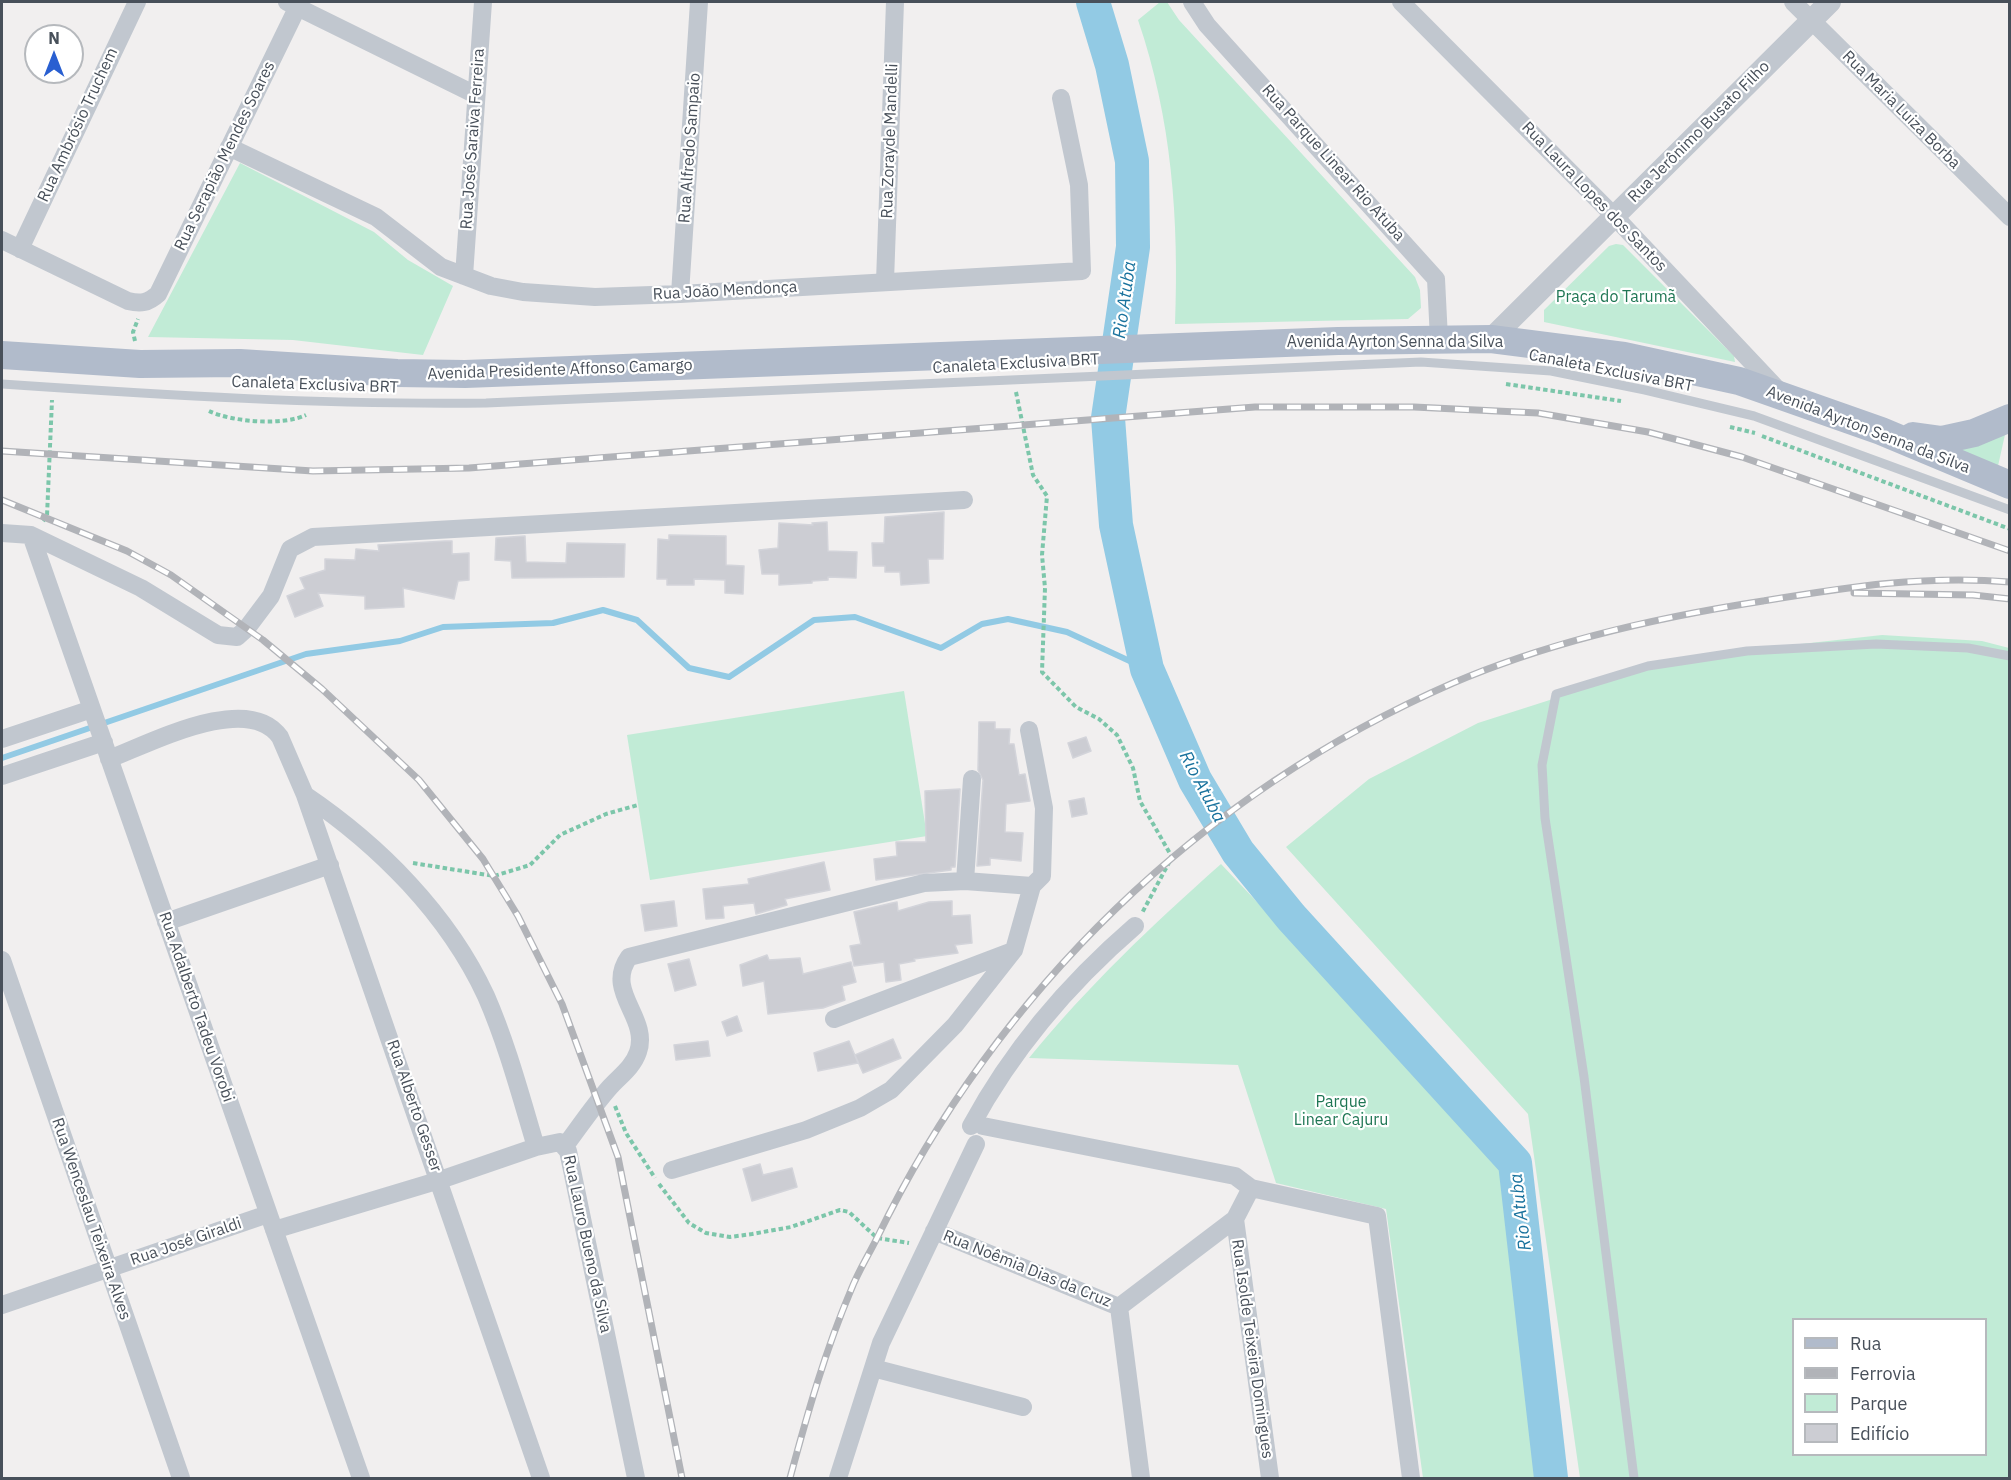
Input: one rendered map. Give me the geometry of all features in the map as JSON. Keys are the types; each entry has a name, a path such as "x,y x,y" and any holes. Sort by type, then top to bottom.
{"main road":[{"name":"Avenida Ayrton Senna da Silva","path":"1118,350 1239,357 1439,339 1491,339 1644,360 1739,381 1784,396 1881,431 2010,484"},
{"name":"Avenida Presidente Affonso Camargo","path":"2,356 140,364 240,363 430,374 1036,366 1118,350"},
{"path":"1881,431 1942,440 1974,433 2010,418"}],"street":[{"name":"Rua Ambrósio Truchem","path":"20,249 137,2"},
{"name":"Rua José Saraiva Ferreira","path":"464,276 483,2"},
{"name":"Rua Alfredo Sampaio","path":"681,294 699,2"},
{"name":"Rua Zorayde Mandelli","path":"885,281 895,2"},
{"name":"Rua Parque Linear Rio Atuba","path":"1192,2 1207,25 1436,279 1439,339"},
{"name":"Rua Laura Lopes dos Santos","path":"1401,2 1615,217 1784,396"},
{"name":"Rua Maria Luiza Borba","path":"1793,2 2009,217"},
{"name":"Rua Jerônimo Busato Filho","path":"1491,339 1830,2"},
{"path":"294,3 476,95"},
{"name":"Rua Serapião Mendes Soares","path":"143,303 158,294 230,147 294,3"},
{"name":"Rua João Mendonça","path":"230,147 376,217 426,257 464,276 523,292 559,296 681,294 1082,271 1079,185 1061,98"},
{"path":"2,240 128,302 143,303"},
{"path":"2,533 31,535 141,588 218,635 237,637 247,628 271,596 290,549 313,537 964,500"},
{"name":"Rua Adalberto Tadeu Vorobi","path":"31,535 360,1479"},
{"path":"2,739 92,709"},
{"name":"Rua Alberto Gesser","path":"106,750 229,717 264,724 276,731 280,737 305,795 330,865 541,1479"},
{"path":"672,1170 806,1130 860,1108 891,1090 955,1025 1014,950 1032,886 1042,876 1044,808 1029,730"},
{"path":"2,776 106,750"},
{"path":"965,881 972,780"},
{"path":"305,795 341,820 383,858 428,905 461,951 485,995 503,1040 536,1147"},
{"path":"166,922 330,865"},
{"path":"565,1146 609,1088 630,1067 638,1052 641,1036 621,983 621,968 629,957 924,884 965,881 1032,886"},
{"path":"838,1479 873,1368 892,1318 931,1238 977,1132 990,1090 1017,1052 1089,968 1135,926"},
{"path":"834,1019 1014,950"},
{"name":"Rua Wenceslau Teixeira Alves","path":"2,960 181,1479"},
{"path":"977,1132 1235,1176 1251,1188 1377,1216 1411,1479"},
{"name":"Rua Lauro Bueno da Silva","path":"536,1147 554,1142 565,1146 568,1151 636,1479"},
{"name":"Rua José Giraldi","path":"2,1305 108,1269 271,1222 440,1180 536,1147"},
{"name":"Rua Noêmia Dias da Cruz","path":"931,1238 1119,1307 1235,1219 1251,1188"},
{"name":"Rua Isolde Teixeira Domingues","path":"1235,1219 1270,1479"},
{"path":"1119,1307 1141,1479"},
{"path":"873,1368 1023,1407"}],"lane":[{"name":"Canaleta Exclusiva BRT","path":"2,384 139,393 428,404 1014,379 1036,366 1239,357 1421,362 1551,371 1754,416 2010,510"},
{"path":"1634,1479 1584,1077 1545,818 1542,765 1556,694 1648,666 1747,651 1876,644 1968,648 2010,656"}],"path":[{"path":"140,364 133,332 143,303"},
{"path":"1014,379 1033,475 1047,496 1042,555 1045,588 1042,672 1076,707 1099,719 1117,735 1133,768 1140,801 1172,857 1135,926"},
{"path":"1498,383 1629,403"},
{"path":"31,535 47,516 53,387"},
{"path":"1729,426 1751,432 2010,529"},
{"path":"383,858 494,876 530,865 560,836 606,814 638,805"},
{"path":"609,1088 626,1133 639,1157 688,1223 706,1233 730,1236 752,1234 791,1227 840,1210 849,1212 877,1238 931,1238"}],"green space":[{"path":"1160,2 1167,2 1179,20 1415,277 1420,290 1421,308 1408,319 1175,324 1176,247 1171,170 1159,95 1138,20"},
{"path":"240,163 374,232 408,260 453,286 423,355 293,340 148,337"},
{"name":"Praça do Tarumã","path":"1623,245 1734,356 1735,362 1544,322 1544,310 1609,246"},
{"path":"2006,430 1998,466 1950,448"},
{"path":"1882,635 1982,641 2009,648 2009,1478 1580,1478 1528,1114 1286,847 1369,779 1478,723 1684,657"},
{"path":"904,691 927,836 650,880 627,735"},
{"name":"Parque Linear Cajuru","path":"1221,864 1500,1158 1542,1478 1423,1478 1386,1209 1276,1183 1238,1065 1029,1058 1121,957"}],"building":[{"path":"944,512 943,559 928,559 929,583 901,585 900,572 885,572 885,566 873,566 872,543 884,543 885,517"},
{"path":"827,522 828,551 857,552 856,578 828,577 828,580 812,581 812,583 779,585 779,574 762,574 759,550 778,548 779,523 813,525 812,523"},
{"path":"669,535 726,536 726,565 744,566 743,594 725,593 725,580 694,579 694,585 667,585 667,579 657,579 658,539 669,540"},
{"path":"525,536 526,562 566,563 567,543 625,544 624,577 512,578 511,561 495,560 496,538"},
{"path":"452,541 452,554 469,553 469,580 458,581 454,599 403,588 404,607 365,609 365,596 318,593 323,606 295,617 287,596 305,589 300,578 325,570 325,559 355,560 356,549 379,551 378,545"},
{"path":"979,722 995,722 995,729 1010,729 1009,744 1014,744 1019,775 1025,774 1030,801 1006,804 1005,832 1023,833 1021,861 990,858 990,865 977,866 983,780 978,770"},
{"path":"1086,737 1091,751 1073,758 1068,743"},
{"path":"960,789 955,867 951,867 951,870 876,880 874,859 897,856 896,842 926,842 925,791"},
{"path":"1084,798 1087,814 1072,817 1069,801"},
{"path":"824,862 830,890 785,899 787,905 756,914 754,903 723,906 724,918 706,919 703,889 749,884 748,879"},
{"path":"674,901 677,926 645,931 641,905"},
{"path":"952,901 952,916 970,915 972,943 955,945 958,953 914,959 915,961 899,964 901,980 886,982 884,962 854,966 850,946 861,944 854,912 897,902 898,911 929,902"},
{"path":"767,955 769,960 800,958 803,974 851,962 856,982 842,986 845,1000 823,1008 768,1014 764,981 743,986 740,965"},
{"path":"689,959 696,985 675,991 668,964"},
{"path":"737,1016 742,1031 727,1036 722,1022"},
{"path":"893,1039 901,1058 863,1073 855,1055"},
{"path":"708,1041 710,1056 676,1060 674,1045"},
{"path":"849,1041 858,1063 818,1071 814,1053"},
{"path":"760,1164 763,1175 792,1168 797,1187 752,1201 743,1169"}],"waterway":[{"name":"Rio Atuba","path":"1093,2 1112,65 1132,161 1133,247 1108,418 1116,525 1147,669 1195,780 1238,852 1291,917 1515,1163 1551,1478"},
{"path":"2,758 306,654 400,641 443,627 553,623 603,610 637,620 689,668 729,677 814,620 855,617 941,648 982,624 1008,619 1067,632 1147,669"}],"railway":[{"path":"2,451 313,471 469,468 1255,407 1414,407 1538,413 1648,432 1742,457 2010,551"},
{"path":"2,500 127,551 171,575 263,640 322,689 419,780 483,859 518,916 562,1004 618,1157 682,1478"},
{"path":"790,1478 825,1360 857,1277 926,1148 982,1063 1046,983 1116,909 1192,842 1274,781 1361,728 1453,683 1528,655 1606,632 1724,607 1856,587 1946,580 2010,582"},
{"path":"1854,593 1973,595 2010,599"}]}
